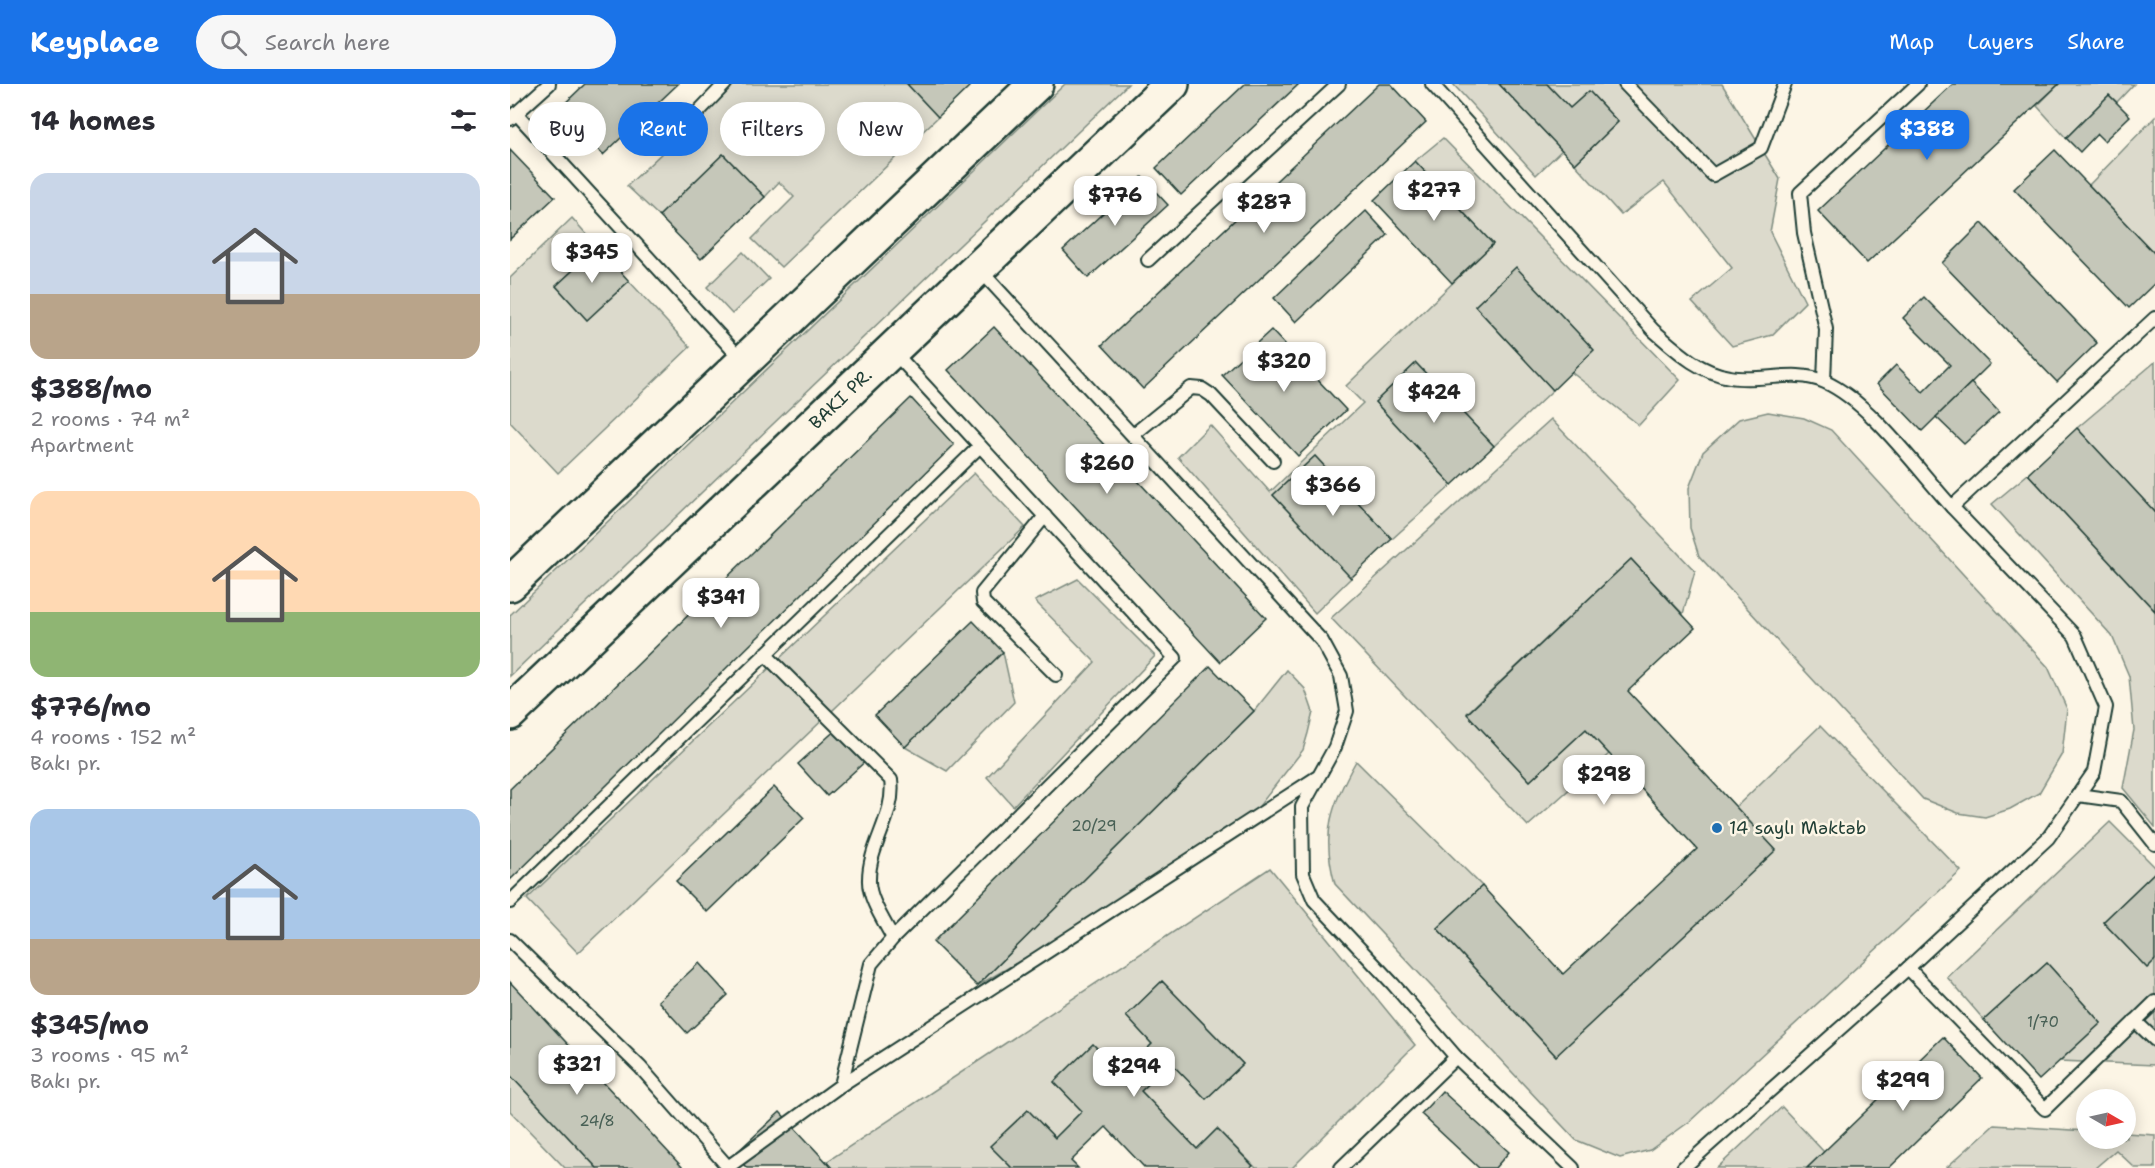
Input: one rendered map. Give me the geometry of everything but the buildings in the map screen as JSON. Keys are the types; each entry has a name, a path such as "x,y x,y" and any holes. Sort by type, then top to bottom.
{"street":[{"path":"510,584 1036,84"},
{"path":"510,713 1172,84"}],"lane":[{"path":"549,84 513,116 743,361"},
{"path":"707,102 724,84"},
{"path":"1148,260 1339,84"},
{"path":"1432,84 1653,330 1691,363 1730,378 1789,375 1824,381 1861,405 1952,507 2075,636 2106,707 2094,772 2048,838 1908,968 1683,1168"},
{"path":"1625,84 1713,175 1761,148 1785,84"},
{"path":"1824,381 1826,329 1804,233 1800,193 1918,84"},
{"path":"978,268 1322,641 1341,676 1347,711 1335,747 1302,807 1303,874 1314,900 1393,984 1456,1057 1572,1168"},
{"path":"1952,507 2155,318"},
{"path":"841,1085 871,964 893,938 1175,658 892,350"},
{"path":"1133,435 1191,388 1202,389 1211,395 1273,461"},
{"path":"510,902 980,446"},
{"path":"1045,516 982,593 983,602 1056,675"},
{"path":"765,654 891,780 893,796 868,878 871,892 893,938"},
{"path":"510,940 640,1067 727,1167 841,1085 1317,777"},
{"path":"2078,795 2121,801 2155,844"},
{"path":"1908,968 2045,1109 2155,1002"},
{"path":"2135,1021 2155,1040"},
{"path":"1341,1168 1456,1057"}],"shaded area":[{"path":"735,84 907,84 924,102 837,102 837,156 897,156 781,267 752,239 794,197 779,182 765,197 725,156 825,156 825,102 720,102 721,156 659,216 627,186 659,156 708,156 708,110"},
{"path":"1065,84 1128,84 510,676 510,615"},
{"path":"1453,84 1499,84 1562,150 1536,175"},
{"path":"1547,84 1722,84 1780,179 1770,232 1805,302 1772,335 1732,346 1692,302 1732,268 1664,182 1621,215 1575,164 1618,122 1589,91 1570,108"},
{"path":"2059,84 2134,84 2117,102 2109,95 2066,138 2037,106"},
{"path":"924,102 938,117 924,130"},
{"path":"2155,117 2155,254 2089,185"},
{"path":"1443,138 1680,380 1639,425 1571,372 1593,350 1516,268 1475,306 1553,390 1494,446 1416,363 1375,402 1452,485 1392,539 1315,456 1273,495 1351,578 1315,613 1178,457 1210,425 1270,492 1363,403 1346,386 1493,244 1415,161"},
{"path":"572,218 598,247 556,286 587,320 629,281 690,347 558,473 510,422 510,278"},
{"path":"743,252 769,279 732,314 707,287"},
{"path":"2155,362 2155,512 2077,428"},
{"path":"1768,412 1804,418 1831,430 2048,667 2067,709 2062,754 2039,793 2010,809 1985,817 1958,813 1923,799 1699,556 1690,528 1689,488 1703,452 1739,419"},
{"path":"1551,419 1695,571 1683,614 1631,559 1467,713 1530,781 1586,729 1609,754 1528,826 1331,618"},
{"path":"974,473 1025,527 578,953 527,899"},
{"path":"2028,474 2155,611 2155,827 2123,788 2134,730 2129,676 2112,636 1992,504"},
{"path":"1078,579 1155,656 1013,806 987,777 1095,662 1035,601"},
{"path":"1003,652 1014,702 947,771 905,747"},
{"path":"1287,670 1305,689 1313,712 1303,750 1238,833 977,986 1254,711"},
{"path":"1820,726 1961,871 1689,1122 1650,1150 1620,1158 1576,1140 1335,884 1329,850 1331,820 1340,792 1356,761 1482,886 1437,928 1556,1056 1736,807"},
{"path":"2110,822 2155,867 2155,872 2103,922 2147,968 2155,960 2155,1065 2060,1061 2101,1023 2047,963 1984,1020 1947,977"},
{"path":"1270,868 1415,1045 1292,1168 1256,1168 1217,1129 1197,1149 1141,1091 1171,1063 1206,1099 1243,1064 1162,981 1127,1016 1152,1044 1122,1074 1093,1044 1054,1082 1082,1111 1055,1138 1028,1110 991,1146 1012,1168 832,1168 826,1162"},
{"path":"510,1075 597,1168 565,1168 510,1111"},
{"path":"1782,1107 1824,1152 1807,1168 1717,1168"},
{"path":"1994,1125 2076,1130 2076,1149 2136,1149 2136,1134 2155,1135 2155,1168 2135,1168 2116,1150 2095,1168 1947,1167"}],"place":[{"name":"14 saylı Məktəb","path":"1717,828"}]}
